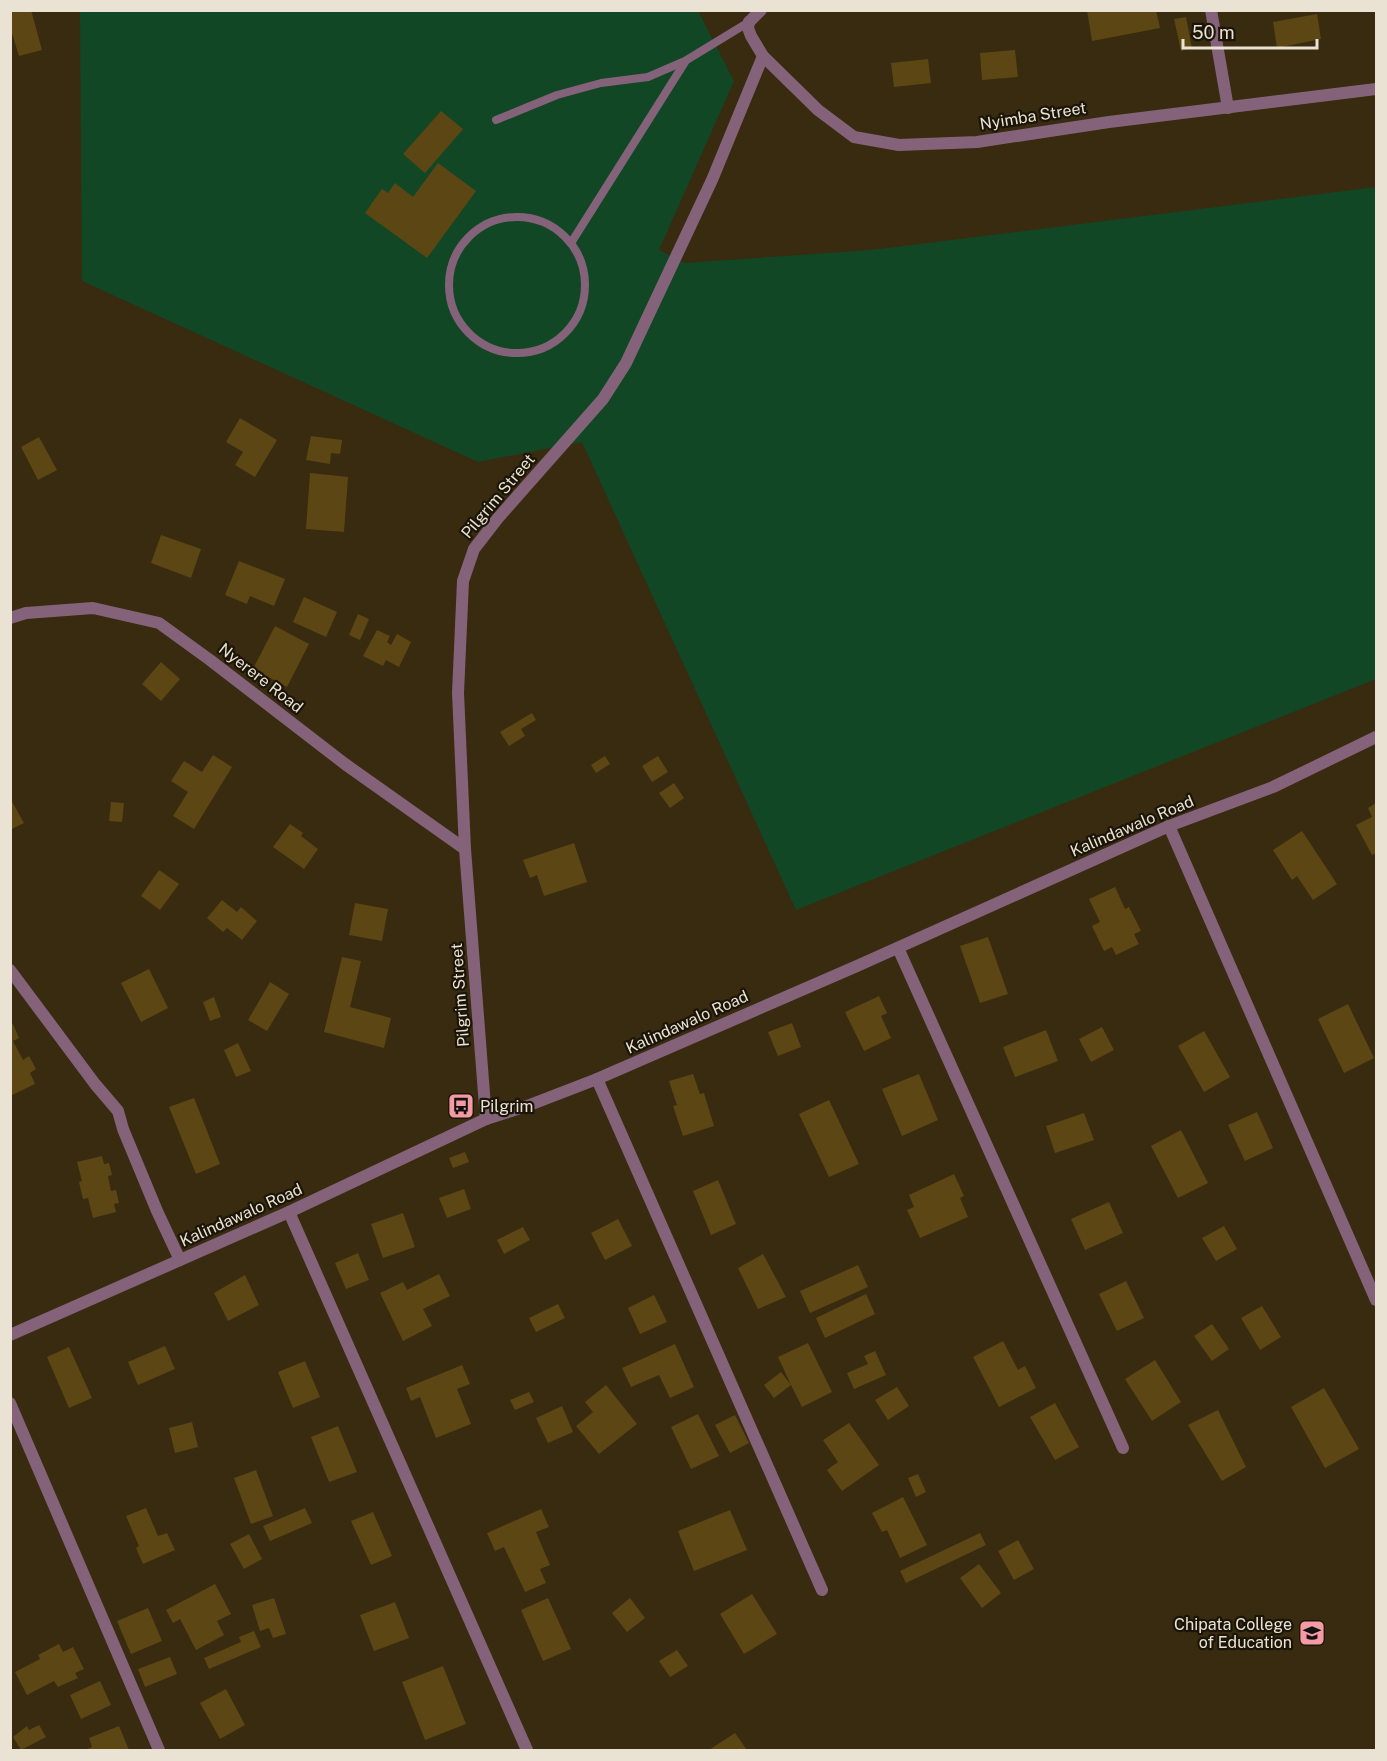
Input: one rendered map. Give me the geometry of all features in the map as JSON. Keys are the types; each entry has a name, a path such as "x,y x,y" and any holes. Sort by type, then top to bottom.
{"street":[{"path":"749,22 761,10"},
{"path":"1211,10 1228,108"},
{"name":"Nyimba Street","path":"749,22 748,28 751,36 764,56 818,110 854,137 899,145 977,142 1109,122 1377,89"},
{"name":"Pilgrim Street","path":"486,1119 465,849 458,693 463,581 474,549 498,518 603,399 626,363 712,180 764,56"},
{"name":"Nyerere Road","path":"10,618 26,613 93,608 159,623 345,764 465,849"},
{"name":"Kalindawalo Road","path":"10,1335 288,1212 486,1119 597,1079 898,948 1169,826 1273,786 1377,737"},
{"path":"1169,826 1377,1300"},
{"path":"898,948 1122,1448"},
{"path":"10,970 94,1084 118,1111 123,1129 157,1211 180,1260"},
{"path":"597,1079 822,1590"},
{"path":"288,1212 527,1750"},
{"path":"10,1403 159,1750"}],"lane":[{"path":"496,120 558,95 601,83 648,77 686,61 749,22"},
{"path":"571,243 686,61"},
{"path":"525,217 550,226 571,243 583,267 585,294 577,319 559,340 536,352 509,354 483,345 463,328 451,304 449,277 457,251 474,231 498,219 525,217"}],"green space":[{"path":"80,11 698,11 734,81 659,250 685,263 871,250 1376,187 1376,679 796,910 582,442 478,462 82,281"}],"building":[{"path":"10,10 31,10 42,50 19,56 10,27"},
{"path":"1087,10 1156,10 1160,28 1092,41"},
{"path":"1317,14 1321,39 1277,48 1273,22"},
{"path":"1186,17 1192,48 1181,51 1174,19"},
{"path":"1015,50 1018,77 982,80 980,53"},
{"path":"928,59 931,83 894,87 891,63"},
{"path":"441,111 463,129 425,173 403,154"},
{"path":"438,163 476,191 427,258 365,213 382,189 388,193 395,183 413,197"},
{"path":"240,418 277,440 255,477 235,465 243,452 226,442"},
{"path":"311,436 342,440 340,454 331,453 330,464 306,460"},
{"path":"39,437 57,470 38,480 21,447"},
{"path":"310,473 348,477 344,532 306,529"},
{"path":"161,535 201,549 191,578 151,563"},
{"path":"239,561 285,579 274,606 250,596 247,604 225,595"},
{"path":"304,597 337,612 326,637 293,622"},
{"path":"358,614 369,619 360,640 349,635"},
{"path":"275,626 309,644 287,687 253,669"},
{"path":"377,630 390,636 387,642 391,645 397,634 411,642 399,667 386,660 383,666 363,656"},
{"path":"161,662 180,679 161,701 142,684"},
{"path":"532,713 536,720 521,729 525,736 509,746 500,732"},
{"path":"213,755 232,767 194,829 173,816 188,792 171,781 184,761 202,772"},
{"path":"605,756 610,764 596,773 591,765"},
{"path":"658,756 668,772 652,782 642,766"},
{"path":"674,783 684,798 670,808 659,793"},
{"path":"10,798 24,823 10,830"},
{"path":"111,802 124,803 122,822 109,821"},
{"path":"1376,803 1376,853 1372,855 1356,825 1372,817 1368,808"},
{"path":"290,824 303,833 301,836 318,849 304,869 273,847"},
{"path":"1302,831 1337,884 1313,900 1297,876 1292,880 1273,850"},
{"path":"574,843 587,882 544,896 537,875 530,878 523,860"},
{"path":"159,870 179,884 160,910 141,896"},
{"path":"1115,887 1125,909 1129,907 1141,931 1134,934 1139,944 1116,955 1112,947 1104,951 1092,926 1100,922 1089,899"},
{"path":"222,900 237,912 241,907 257,921 242,940 227,928 223,932 207,918"},
{"path":"355,903 388,909 382,941 349,935"},
{"path":"988,937 1008,994 980,1003 960,946"},
{"path":"342,957 361,961 350,1007 391,1018 384,1048 324,1032"},
{"path":"149,969 168,1008 141,1022 121,983"},
{"path":"270,982 289,994 267,1031 248,1020"},
{"path":"879,996 887,1013 881,1016 891,1038 864,1051 845,1012"},
{"path":"214,997 221,1017 210,1021 203,1002"},
{"path":"1348,1004 1374,1058 1344,1073 1318,1019"},
{"path":"792,1023 801,1047 778,1056 768,1032"},
{"path":"13,1024 19,1038 13,1041 23,1060 29,1056 36,1069 30,1073 35,1084 10,1096 10,1025"},
{"path":"1102,1027 1114,1050 1091,1062 1079,1039"},
{"path":"1046,1030 1058,1061 1015,1077 1003,1047"},
{"path":"1204,1031 1230,1077 1204,1092 1178,1046"},
{"path":"238,1043 251,1071 236,1077 224,1050"},
{"path":"693,1074 700,1094 704,1093 714,1126 683,1136 673,1106 677,1105 669,1081"},
{"path":"919,1074 938,1120 902,1136 882,1089"},
{"path":"194,1098 220,1164 196,1174 169,1107"},
{"path":"829,1100 859,1164 829,1177 799,1114"},
{"path":"1257,1112 1273,1148 1245,1161 1228,1125"},
{"path":"1084,1113 1094,1140 1055,1153 1046,1126"},
{"path":"1181,1130 1208,1183 1178,1198 1151,1146"},
{"path":"465,1152 469,1162 453,1168 449,1158"},
{"path":"102,1156 104,1164 109,1163 112,1175 108,1176 111,1191 116,1190 119,1203 114,1204 116,1212 93,1218 88,1198 83,1199 79,1182 82,1181 77,1162"},
{"path":"954,1174 964,1196 960,1198 968,1217 920,1238 907,1210 914,1207 909,1195"},
{"path":"718,1180 736,1224 711,1235 693,1191"},
{"path":"464,1189 471,1209 447,1218 439,1198"},
{"path":"1109,1202 1123,1233 1085,1250 1071,1219"},
{"path":"403,1213 415,1247 383,1258 371,1224"},
{"path":"618,1219 632,1246 605,1260 591,1233"},
{"path":"1224,1226 1237,1249 1216,1261 1202,1238"},
{"path":"523,1227 530,1240 504,1254 497,1240"},
{"path":"358,1253 369,1280 346,1289 335,1263"},
{"path":"763,1254 786,1297 758,1309 738,1268"},
{"path":"858,1265 868,1287 810,1313 800,1291"},
{"path":"439,1274 450,1296 423,1309 432,1326 403,1341 380,1293 403,1282 407,1290"},
{"path":"245,1275 259,1305 228,1321 214,1293"},
{"path":"1126,1281 1144,1318 1117,1331 1099,1294"},
{"path":"866,1294 875,1314 825,1338 816,1318"},
{"path":"654,1295 667,1322 640,1334 628,1308"},
{"path":"558,1304 565,1318 536,1332 529,1318"},
{"path":"1262,1306 1281,1337 1260,1350 1241,1318"},
{"path":"1212,1324 1229,1349 1212,1361 1194,1336"},
{"path":"1003,1341 1018,1370 1025,1366 1036,1388 999,1407 973,1357"},
{"path":"808,1343 832,1392 802,1407 778,1357"},
{"path":"675,1344 694,1387 670,1398 659,1375 631,1387 622,1368"},
{"path":"165,1346 175,1369 138,1385 128,1362"},
{"path":"69,1347 92,1398 69,1408 47,1357"},
{"path":"875,1351 886,1375 854,1389 847,1373 868,1364 864,1356"},
{"path":"1155,1360 1181,1402 1152,1421 1125,1379"},
{"path":"305,1361 320,1397 293,1408 278,1372"},
{"path":"462,1365 470,1384 457,1389 471,1424 436,1438 420,1397 411,1401 406,1388"},
{"path":"781,1372 791,1385 774,1398 764,1385"},
{"path":"606,1385 637,1424 599,1454 576,1426 593,1412 585,1402"},
{"path":"897,1387 909,1406 888,1420 875,1400"},
{"path":"1324,1388 1359,1449 1325,1468 1291,1407"},
{"path":"529,1392 534,1402 515,1410 510,1400"},
{"path":"1055,1403 1079,1447 1055,1460 1030,1417"},
{"path":"562,1406 573,1432 548,1443 536,1418"},
{"path":"1218,1410 1246,1467 1222,1481 1188,1425"},
{"path":"698,1414 719,1456 691,1469 671,1427"},
{"path":"735,1415 749,1443 730,1453 715,1425"},
{"path":"192,1422 198,1447 175,1453 169,1428"},
{"path":"849,1423 879,1465 842,1491 827,1470 838,1462 823,1440"},
{"path":"338,1426 357,1472 329,1482 311,1437"},
{"path":"256,1470 273,1516 251,1524 234,1478"},
{"path":"918,1474 926,1492 916,1497 908,1478"},
{"path":"903,1497 927,1545 900,1558 887,1530 882,1532 872,1513"},
{"path":"146,1508 158,1536 167,1533 175,1550 143,1564 136,1548 139,1546 126,1516"},
{"path":"305,1508 312,1523 270,1541 263,1526"},
{"path":"541,1509 549,1527 536,1532 550,1565 540,1569 546,1583 525,1592 504,1547 495,1551 487,1533"},
{"path":"730,1510 747,1550 694,1571 678,1531"},
{"path":"373,1512 392,1556 371,1565 351,1521"},
{"path":"980,1533 986,1545 906,1583 900,1571"},
{"path":"249,1534 262,1559 244,1569 230,1544"},
{"path":"1018,1540 1034,1569 1014,1580 998,1551"},
{"path":"979,1564 1001,1593 982,1608 960,1578"},
{"path":"215,1584 231,1614 217,1621 224,1635 196,1650 180,1619 173,1623 166,1610"},
{"path":"752,1594 777,1634 744,1654 720,1614"},
{"path":"274,1598 286,1634 273,1638 269,1628 260,1631 252,1605"},
{"path":"548,1598 571,1649 543,1661 521,1610"},
{"path":"630,1598 645,1618 627,1632 612,1613"},
{"path":"395,1602 409,1638 374,1651 360,1615"},
{"path":"148,1608 162,1641 131,1654 117,1621"},
{"path":"254,1631 261,1647 209,1669 204,1658 241,1642 239,1637"},
{"path":"59,1644 63,1652 73,1647 84,1669 75,1673 78,1678 58,1687 54,1681 27,1695 15,1672 40,1659 38,1655"},
{"path":"677,1650 688,1666 670,1677 659,1661"},
{"path":"170,1657 177,1674 145,1687 138,1669"},
{"path":"443,1666 466,1724 425,1740 402,1682"},
{"path":"100,1681 111,1705 81,1719 70,1695"},
{"path":"226,1689 245,1725 220,1739 200,1703"},
{"path":"39,1725 46,1737 21,1750 13,1737 27,1726 29,1730"},
{"path":"119,1726 129,1750 85,1750 92,1747 89,1738"},
{"path":"735,1733 747,1750 709,1750"}],"place":[{"name":"Pilgrim","path":"461,1106"},
{"name":"Chipata College of Education","path":"1312,1633"}]}
